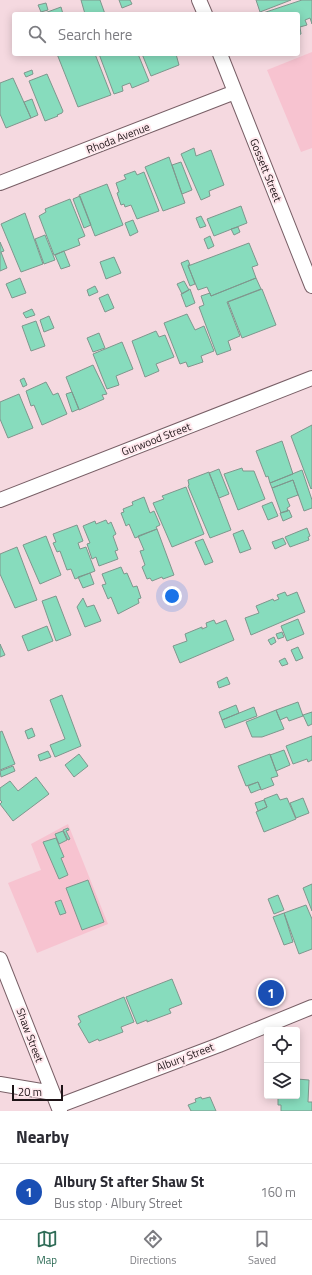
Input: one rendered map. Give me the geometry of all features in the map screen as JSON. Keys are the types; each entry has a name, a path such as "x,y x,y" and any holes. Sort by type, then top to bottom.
{"street":[{"path":"199,0 204,12"},
{"name":"Gossett Street","path":"221,56 312,286"},
{"name":"Rhoda Avenue","path":"0,183 235,92"},
{"name":"Gurwood Street","path":"0,500 312,378"},
{"name":"Shaw Street","path":"0,959 59,1109"},
{"name":"Albury Street","path":"59,1109 312,1006"},
{"path":"0,1084 53,1093"}],"shaded area":[{"path":"312,52 312,148 301,152 267,70"},
{"path":"68,824 108,924 37,953 8,883 41,870 31,844"}],"building":[{"path":"81,0 100,0 104,12 84,12"},
{"path":"119,0 130,0 132,4 122,8"},
{"path":"256,0 291,0 260,12"},
{"path":"302,0 312,0 312,24 310,18 305,20 307,25 300,27 300,12 266,12"},
{"path":"46,3 48,10 41,12 38,5"},
{"path":"61,7 62,12 47,12"},
{"path":"58,56 96,56 111,95 78,107"},
{"path":"100,56 139,56 149,81 132,88 130,83 122,86 123,91 114,94"},
{"path":"143,56 177,56 179,65 151,76"},
{"path":"32,70 33,74 26,77 24,73"},
{"path":"47,74 63,111 57,115 58,116 45,121 29,81"},
{"path":"13,78 31,118 6,128 0,114 0,83"},
{"path":"32,99 38,115 31,118 24,102"},
{"path":"194,148 196,156 211,150 224,185 209,191 210,196 201,200 181,154"},
{"path":"169,157 185,203 163,211 145,167"},
{"path":"181,162 192,190 182,194 172,165"},
{"path":"135,171 137,175 144,172 159,211 137,219 131,205 125,207 124,204 121,205 117,193 119,192 116,183 126,179 124,175"},
{"path":"107,184 123,225 95,236 79,195"},
{"path":"80,196 91,225 84,228 73,199"},
{"path":"70,199 85,236 78,239 80,245 54,255 39,216 46,212 45,209"},
{"path":"241,206 247,223 214,236 207,219"},
{"path":"25,213 43,264 21,272 1,224"},
{"path":"201,216 206,226 200,228 196,218"},
{"path":"133,220 138,232 130,236 125,223"},
{"path":"238,227 240,232 234,235 231,229"},
{"path":"45,235 55,260 44,264 35,239"},
{"path":"210,236 214,246 208,249 204,239"},
{"path":"0,242 4,251 1,252 7,268 0,271"},
{"path":"249,243 258,265 252,267 256,278 211,296 207,287 198,290 188,266"},
{"path":"64,251 70,266 61,269 55,255"},
{"path":"114,257 121,273 106,279 100,262"},
{"path":"188,260 190,265 188,265 195,284 190,286 181,263"},
{"path":"20,278 26,293 12,298 6,284"},
{"path":"256,278 261,289 227,302 240,336 228,341 231,350 217,355 199,307 204,305 201,296 210,293 211,296"},
{"path":"184,281 189,290 182,294 177,284"},
{"path":"95,286 98,292 89,296 87,290"},
{"path":"190,289 195,303 186,307 181,294"},
{"path":"262,289 276,325 242,338 228,302"},
{"path":"108,294 114,308 105,312 99,298"},
{"path":"32,309 35,315 26,318 23,313"},
{"path":"187,314 195,330 204,326 214,351 201,356 203,362 188,367 186,362 180,364 164,323"},
{"path":"49,316 54,328 44,332 40,320"},
{"path":"36,321 45,346 31,351 22,326"},
{"path":"156,331 159,337 165,335 174,357 156,364 159,371 145,377 132,341"},
{"path":"99,333 105,348 93,352 87,338"},
{"path":"122,342 133,369 116,376 119,385 107,389 93,354"},
{"path":"93,365 107,394 102,395 104,399 79,410 66,377"},
{"path":"24,378 27,385 23,387 20,380"},
{"path":"46,382 53,395 58,393 67,414 42,425 34,405 31,406 26,391"},
{"path":"72,392 79,409 72,412 66,394"},
{"path":"19,394 33,428 8,438 0,419 0,402"},
{"path":"312,425 312,488 311,489 291,436"},
{"path":"282,441 293,474 270,483 268,476 266,477 256,451"},
{"path":"242,468 243,471 254,471 265,499 238,510 224,474"},
{"path":"219,469 229,494 219,498 209,473"},
{"path":"302,470 312,500 312,508 304,511 293,480 272,488 270,483"},
{"path":"209,472 231,530 210,538 188,486 188,480"},
{"path":"293,480 298,495 287,499 290,506 287,508 288,511 281,513 272,488"},
{"path":"186,487 204,534 172,547 153,503 164,499 162,496"},
{"path":"144,497 150,513 154,511 160,525 156,527 157,529 135,538 129,524 126,526 121,513 124,512 123,509 133,505 132,502"},
{"path":"272,502 278,516 268,520 262,506"},
{"path":"289,510 292,517 283,521 280,513"},
{"path":"106,520 108,524 111,522 116,534 113,536 118,550 115,551 118,559 99,566 96,557 92,559 87,544 90,543 83,526 95,521 96,524"},
{"path":"77,525 83,541 78,543 80,549 86,547 95,571 75,579 71,569 67,570 60,551 57,552 53,543 56,542 53,534"},
{"path":"307,528 310,536 308,537 309,540 290,547 285,537"},
{"path":"157,529 174,575 163,579 162,577 152,581 150,578 147,579 142,567 145,565 140,551 144,550 138,536"},
{"path":"243,530 251,549 240,553 233,534"},
{"path":"46,536 61,575 40,584 23,545"},
{"path":"283,538 286,544 275,549 272,542"},
{"path":"203,539 213,562 205,565 195,542"},
{"path":"17,547 37,600 15,608 0,574 0,554"},
{"path":"121,567 124,574 127,573 133,587 137,586 141,598 138,599 139,603 118,614 111,597 108,599 102,585 106,584 102,574"},
{"path":"90,573 94,584 83,588 78,577"},
{"path":"285,592 287,596 297,592 305,612 251,635 245,618 259,613 256,606 273,599 274,601 279,599 277,595"},
{"path":"56,596 71,635 56,641 42,601"},
{"path":"83,598 87,607 94,605 101,621 85,627 77,607"},
{"path":"298,619 304,634 287,641 281,626"},
{"path":"214,620 216,624 226,620 234,640 180,663 173,646 187,641 185,634 202,627 202,629 207,627 206,623"},
{"path":"47,626 53,641 28,651 22,636"},
{"path":"282,632 284,637 278,639 276,634"},
{"path":"274,637 276,642 271,645 268,640"},
{"path":"0,644 5,655 0,657"},
{"path":"298,647 303,658 296,661 291,650"},
{"path":"285,658 288,664 282,666 279,661"},
{"path":"227,677 230,684 219,688 217,682"},
{"path":"62,695 81,746 55,757 50,745 65,739 50,700"},
{"path":"298,702 303,716 289,721 287,717 280,720 276,710"},
{"path":"236,705 239,713 222,720 219,712"},
{"path":"254,707 257,716 225,728 222,720"},
{"path":"276,710 284,729 262,737 252,737 246,722"},
{"path":"312,712 312,724 308,726 303,715"},
{"path":"32,728 35,736 28,739 25,731"},
{"path":"2,731 15,764 0,770 0,732"},
{"path":"312,736 312,760 308,762 307,759 293,764 286,746"},
{"path":"284,750 290,765 276,771 270,755"},
{"path":"48,751 51,757 40,761 38,755"},
{"path":"79,754 88,766 74,777 65,765"},
{"path":"270,754 278,776 271,778 274,785 261,790 258,782 246,786 238,766"},
{"path":"13,766 15,771 1,777 0,771"},
{"path":"36,777 49,794 13,821 0,804 2,802 0,800 0,788 10,781 18,791"},
{"path":"258,782 261,789 251,793 248,786"},
{"path":"277,794 280,800 287,798 296,819 264,832 256,812 267,807 264,799"},
{"path":"303,798 309,813 296,818 290,803"},
{"path":"264,800 267,807 258,811 255,803"},
{"path":"68,828 69,830 66,831 70,839 68,840 63,830"},
{"path":"63,831 67,840 59,844 55,834"},
{"path":"56,838 64,857 61,858 68,875 59,879 43,842"},
{"path":"88,880 104,922 82,930 66,888"},
{"path":"312,884 312,911 303,888"},
{"path":"278,895 284,910 274,914 268,899"},
{"path":"61,900 66,913 60,915 55,902"},
{"path":"306,905 312,919 312,949 299,954 284,913"},
{"path":"284,913 293,942 284,945 273,917"},
{"path":"172,979 182,1004 169,1009 171,1013 137,1024 126,997"},
{"path":"124,997 134,1022 121,1027 123,1032 89,1043 78,1024 81,1022 78,1016"},
{"path":"300,1079 309,1080 308,1102 312,1102 312,1111 281,1111 281,1105 278,1105 278,1099 300,1099"},
{"path":"201,1097 202,1099 210,1097 216,1111 191,1111 188,1105 196,1102 195,1099"}],"place":[{"name":"Albury St after Shaw St","path":"271,993"}]}
